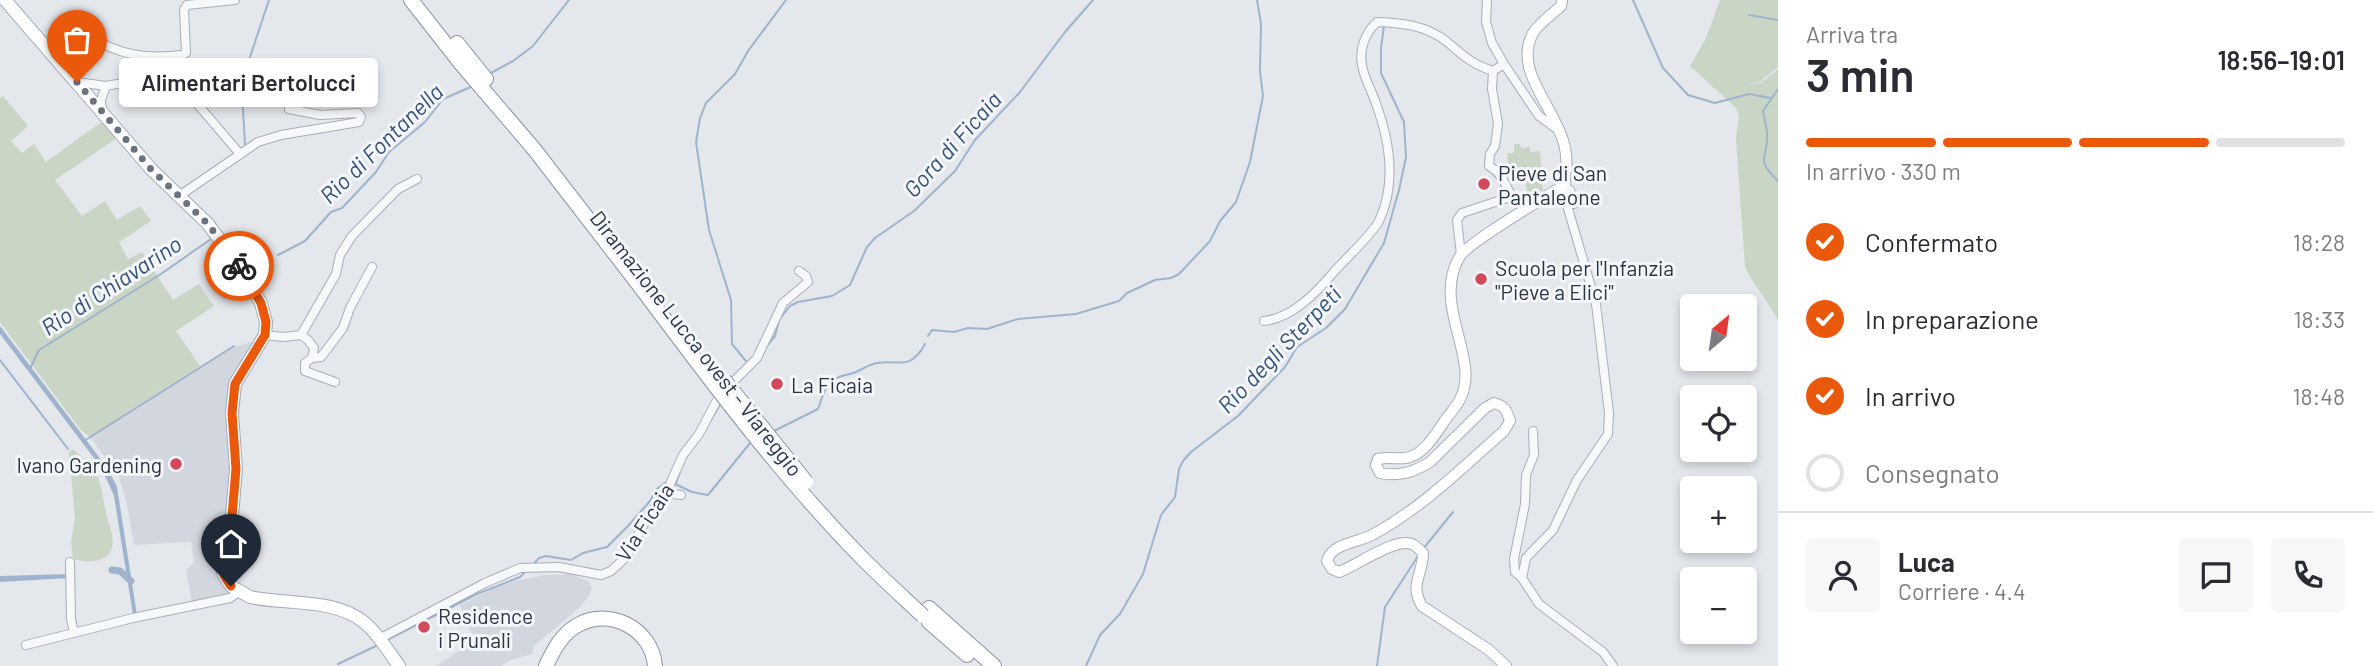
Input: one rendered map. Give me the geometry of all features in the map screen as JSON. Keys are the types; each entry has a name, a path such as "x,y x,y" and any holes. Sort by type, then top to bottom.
{"highway":[{"name":"Diramazione Lucca ovest - Viareggio","path":"411,0 462,65 538,147"},
{"name":"Diramazione Lucca ovest - Viareggio","path":"422,0 643,282 740,416 787,474 864,561 989,665"},
{"name":"Diramazione Lucca ovest - Viareggio","path":"926,612 948,640 989,665"},
{"path":"546,666 558,643 570,630 578,624 601,618 621,621 634,628 649,646 655,666"},
{"path":"948,640 969,666"}],"main road":[{"path":"5,0 151,169 208,224 251,284 261,303 266,322 265,335 235,384 232,413 236,469 232,516 222,568 224,575 239,592 263,600 345,611 364,622 399,666"}],"street":[{"path":"85,40 91,36 115,51 141,56 182,55 186,53 184,10 187,5 235,0"},
{"path":"1488,0 1486,22 1492,43 1539,116 1562,133"},
{"path":"1522,578 1526,558 1553,530 1577,480 1608,434 1609,413 1596,304 1567,205 1567,156 1562,133 1534,83 1529,64 1529,47 1534,32 1560,6 1562,0"},
{"path":"1264,321 1292,310 1311,298 1380,220 1390,177 1387,140 1362,66 1362,45 1368,30 1377,22 1416,25 1445,40 1475,66 1493,71 1504,64"},
{"path":"167,57 167,75"},
{"path":"90,97 95,88 167,75 206,63"},
{"path":"1493,71 1492,89 1498,124 1489,166 1497,170 1504,180 1510,193 1507,198"},
{"path":"167,75 176,79 240,154"},
{"path":"179,196 258,142 272,137 359,122 361,117 358,113 320,115 289,109 290,94 309,78"},
{"path":"77,82 106,86"},
{"path":"102,112 101,100 106,86"},
{"path":"1461,255 1561,187 1566,177"},
{"path":"1566,177 1574,204"},
{"path":"301,335 336,274 340,255 352,236 401,186 417,179"},
{"path":"1506,666 1489,650 1422,606 1416,586 1421,551 1414,545 1406,542 1392,546 1339,572 1332,569 1327,561 1329,554 1338,548 1370,537 1421,505 1504,431 1510,421 1507,411 1494,403 1485,408 1421,468 1392,475 1380,473 1376,465 1378,459 1390,456 1406,458 1421,450 1462,396 1466,373 1450,296 1461,255 1457,219 1462,213 1507,198 1538,202"},
{"path":"335,382 305,371 305,363 312,358 321,357 343,328 349,308 372,267"},
{"path":"734,382 757,358 783,303 808,282 806,276 799,271"},
{"path":"265,335 301,335 314,348 312,358"},
{"name":"Via Ficaia","path":"379,639 485,583 530,568 559,568 601,575 611,570 625,558 716,402"},
{"path":"1533,431 1534,455 1526,475 1525,504 1514,559 1515,572 1539,604 1603,652 1613,666"},
{"path":"669,486 681,495"},
{"path":"70,562 71,619 74,633"},
{"path":"26,645 136,617 230,598 239,592"}],"shaded area":[{"path":"258,340 244,363 230,438 228,590 231,594 192,602 186,571 194,562 191,542 134,545 119,477 91,438 200,366 232,348"},
{"path":"570,574 588,581 592,588 589,596 579,608 534,646 532,654 501,666 436,666 475,641 460,605 515,581 545,575"}],"green space":[{"path":"1720,0 1778,0 1778,67 1760,82 1748,84 1761,83 1778,69 1778,321 1745,267 1736,139 1739,115 1736,108 1690,66 1706,38"},
{"path":"138,58 164,58 164,72 136,77"},
{"path":"3,96 28,126 11,141 22,153 34,144 46,162 103,121 117,138 55,180 82,216 105,201 117,220 140,206 151,221 119,242 128,259 142,252 173,300 199,284 214,306 176,331 200,366 91,438 80,429 0,322 0,98"},
{"path":"1514,144 1520,144 1521,148 1530,147 1530,152 1540,151 1543,193 1527,194 1526,181 1517,181 1516,176 1509,176 1507,153 1514,153"},
{"path":"72,449 93,469 98,479 112,533 110,552 99,560 73,559 71,542 75,518 69,452"}],"water":[{"path":"0,326 108,469 117,487 137,615 133,615 114,496 107,480 94,458 0,334"},
{"path":"69,574 69,578 0,582 0,576"}],"waterway":[{"name":"Rio di Chiavarino","path":"245,145 242,92 244,75 269,0"},
{"name":"Rio di Fontanella","path":"489,74 533,46 569,0"},
{"path":"746,361 732,344 731,300 709,230 696,142 706,103 735,74 748,51 786,0"},
{"name":"Gora di Ficaia","path":"766,347 775,336 779,320 790,306 832,296 850,285 867,247 875,238 914,211 955,171 975,140 1020,92 1093,0"},
{"path":"928,336 932,330 954,332 968,328 987,329 1018,319 1076,314 1119,301 1127,293 1155,280 1179,274 1210,241 1220,221 1236,202 1250,162 1263,96 1260,71 1261,24 1257,0"},
{"path":"1633,0 1663,68 1688,95 1715,103 1749,94 1770,98"},
{"path":"1749,15 1778,20"},
{"name":"Rio degli Sterpeti","path":"1086,666 1100,635 1120,614 1143,574 1161,515 1175,497 1179,469 1183,461 1238,416 1285,367 1297,347 1326,328 1345,309 1384,243 1406,157 1404,122 1381,73 1384,26"},
{"name":"Rio di Fontanella","path":"278,255 305,241 331,212 342,208 376,172 389,152 425,122 443,99 473,86"},
{"path":"1778,89 1763,111 1767,134 1764,162 1778,181"},
{"name":"Rio di Chiavarino","path":"30,369 39,350 161,274 211,239"},
{"path":"774,431 818,409 825,390 834,379 881,362 907,362 913,359 925,344"},
{"name":"Rio di Fontanella","path":"84,441 234,346"},
{"path":"0,360 68,449"},
{"name":"Gora di Ficaia","path":"706,428 721,403"},
{"path":"675,484 692,492 708,495 750,443"},
{"name":"Gora di Ficaia","path":"676,483 680,472"},
{"path":"533,565 539,558 546,556 571,560 583,553 607,547 666,482"},
{"path":"1423,549 1453,512"},
{"path":"1377,666 1385,607 1418,556"},
{"path":"112,570 120,571 131,581"},
{"path":"387,640 477,594 520,577 526,571"},
{"path":"338,664 376,646"}],"way so far":[{"path":"77,82 151,169 208,224 239,266"}],"place":[{"name":"Alimentari Bertolucci","path":"77,82"},
{"name":"Pieve di San Pantaleone","path":"1484,184"},
{"name":"Scuola per l'Infanzia \"Pieve a Elici\"","path":"1481,279"},
{"name":"La Ficaia","path":"777,384"},
{"name":"Ivano Gardening","path":"176,464"},
{"name":"Residence i Prunali","path":"424,627"}],"route":[{"path":"231,586 222,568 232,516 236,469 232,413 235,384 265,335 266,322 261,303 239,266"}]}
